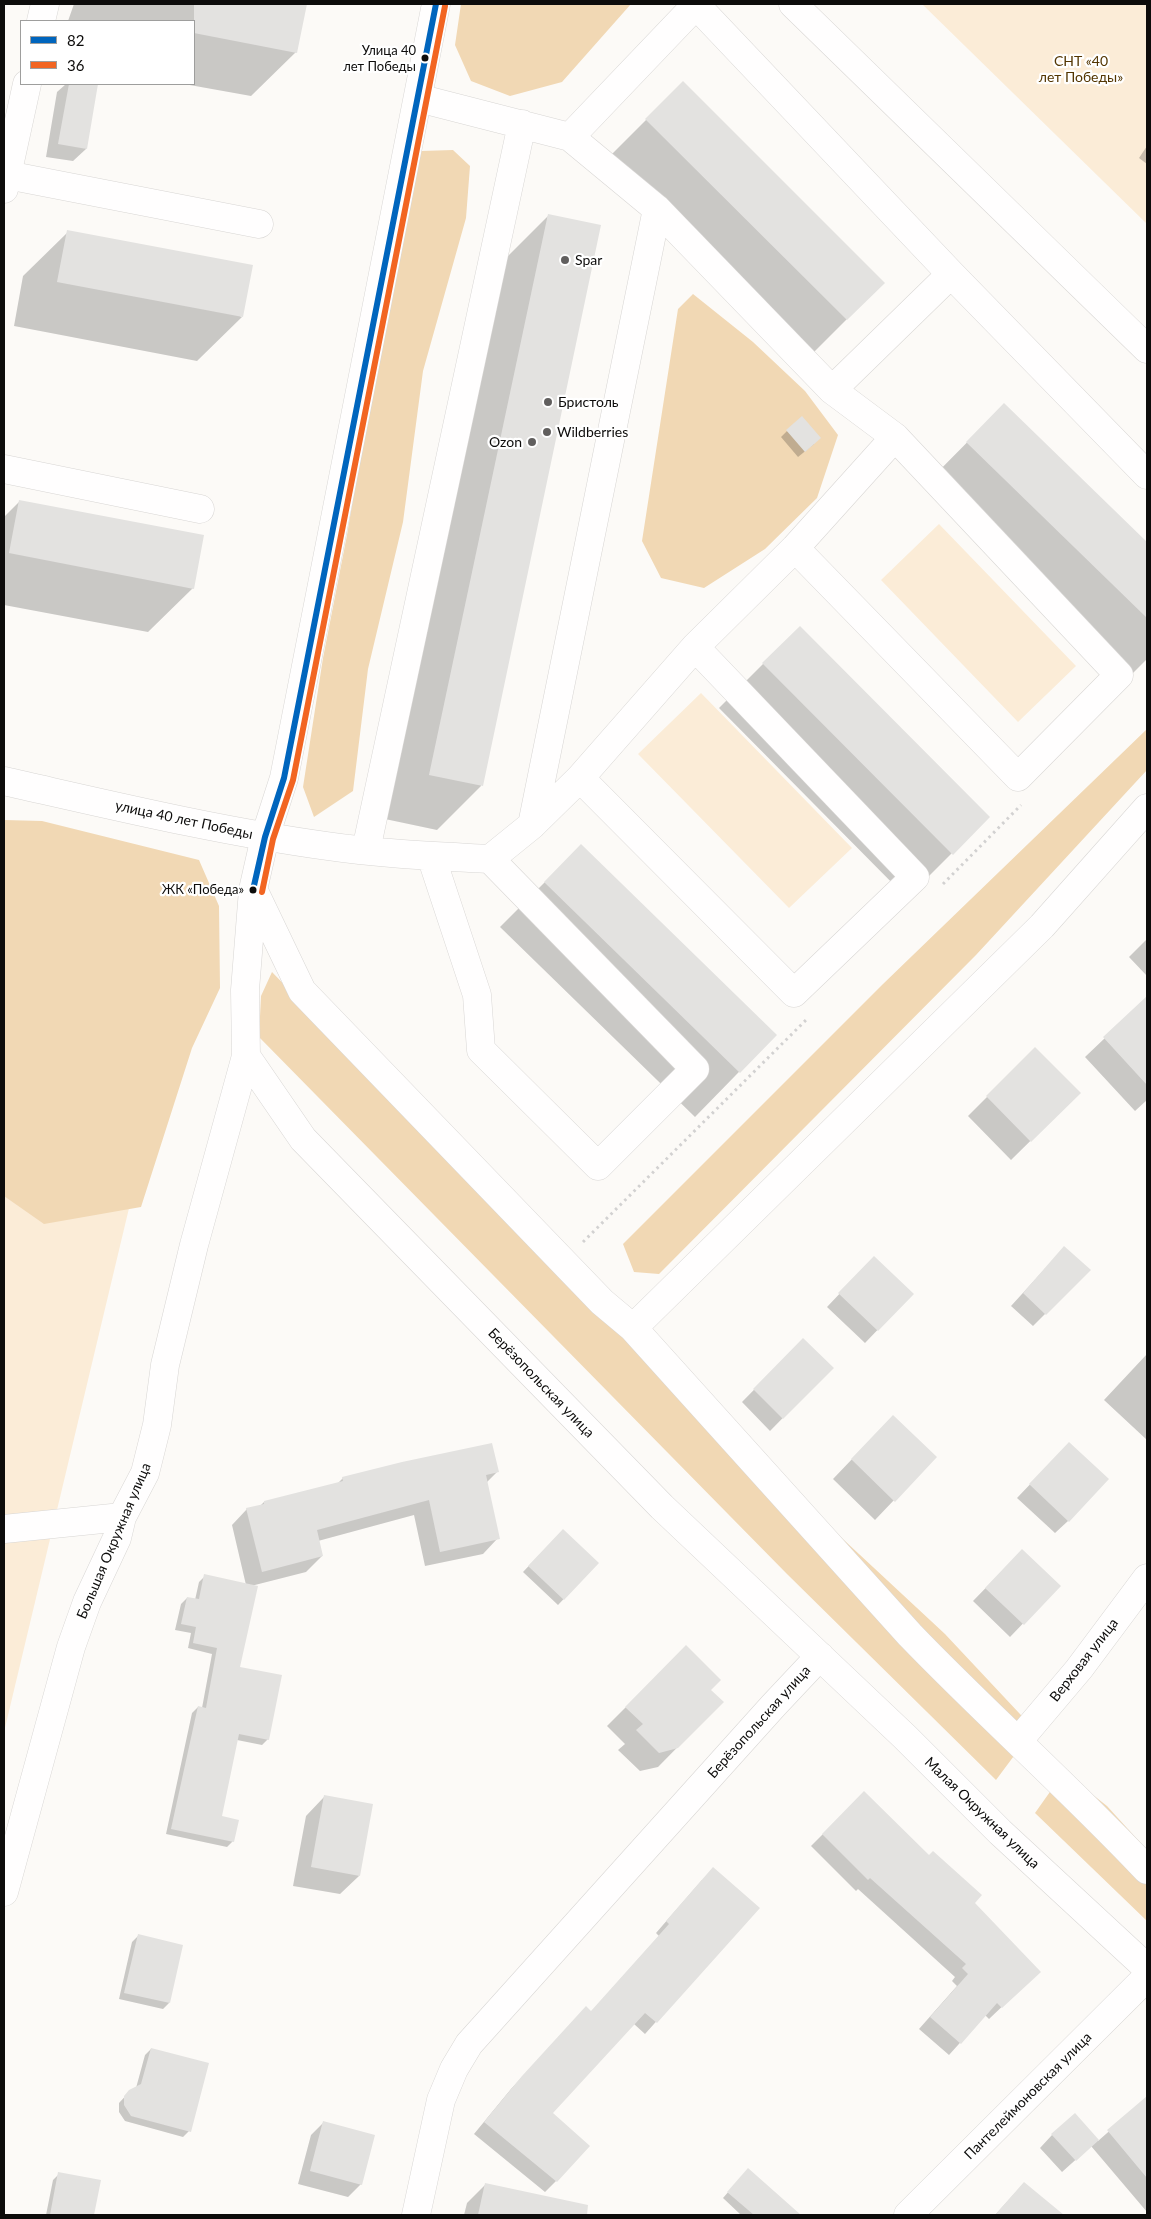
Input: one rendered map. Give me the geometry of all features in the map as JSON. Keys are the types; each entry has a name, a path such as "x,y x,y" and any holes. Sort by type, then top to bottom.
{"street":[{"path":"41,20 45,4"},
{"name":"улица 40 лет Победы","path":"4,781 265,837 284,778 436,4"},
{"path":"570,136 696,4 951,274 1147,475"},
{"path":"793,4 1147,349"},
{"path":"27,85 5,182 258,224"},
{"path":"418,98 570,136 656,210 832,390 895,437 1119,675 1018,777 795,548"},
{"path":"366,850 522,124"},
{"path":"532,825 656,210"},
{"path":"832,390 951,274"},
{"path":"265,837 366,850 490,859 532,825 580,778 694,647 795,548 895,437"},
{"path":"4,469 200,508"},
{"path":"580,778 794,993 915,877 694,647"},
{"path":"633,1328 1042,926 1147,808"},
{"name":"Большая Окружная улица","path":"4,1892 71,1647 87,1602 116,1538 122,1517 145,1473 157,1425 165,1365 194,1245 246,1056 245,990 253,890 265,837"},
{"path":"431,856 477,995 481,1050 598,1166 695,1069 490,859"},
{"path":"253,890 302,990 595,1296 633,1328 910,1635 957,1683 1019,1740 1101,1821 1147,1870"},
{"name":"Берёзопольская улица","path":"246,1056 303,1139 662,1507 820,1656 772,1706 470,2044 454,2069 441,2100 416,2215"},
{"path":"4,1529 122,1517"},
{"name":"Верховая улица","path":"1019,1740 1079,1669 1147,1578"},
{"name":"Малая Окружная улица","path":"820,1656 905,1737 1000,1832 1147,1968"},
{"name":"Пантелеймоновская улица","path":"908,2215 1147,1977"}],"green space":[{"name":"СНТ «40 лет Победы»","path":"922,4 1147,4 1147,224"},
{"path":"939,524 1076,666 1018,722 881,580"},
{"path":"701,693 852,848 789,908 638,754"},
{"path":"4,1001 172,1028 4,1732"}],"shaded area":[{"path":"461,4 631,4 562,82 510,96 471,81 455,45"},
{"path":"453,150 470,166 466,218 423,371 403,522 368,669 353,791 314,817 303,787 323,658 347,535 366,421 421,151"},
{"path":"693,294 753,342 805,391 838,435 817,498 765,549 704,588 661,578 642,541 678,309"},
{"path":"1147,729 1147,770 976,955 659,1274 634,1272 623,1244 883,984"},
{"path":"4,820 42,821 199,860 219,906 220,988 192,1048 141,1207 44,1224 4,1196"},
{"path":"272,972 617,1329 945,1634 1034,1729 996,1780 787,1574 259,1037 261,996"},
{"path":"1064,1772 1107,1806 1147,1850 1147,1921 1035,1813"}],"building":[{"path":"194,4 307,4 297,53 195,33"},
{"path":"683,81 885,283 847,320 645,119"},
{"path":"69,85 98,85 87,149 58,144"},
{"path":"548,214 601,225 483,786 429,775"},
{"path":"67,230 253,265 243,317 57,282"},
{"path":"1004,403 1147,542 1147,618 966,442"},
{"path":"802,416 821,438 805,452 786,430"},
{"path":"19,500 204,535 194,589 9,553"},
{"path":"800,626 990,817 953,855 762,663"},
{"path":"581,844 777,1035 740,1073 544,882"},
{"path":"1147,996 1147,1085 1103,1037"},
{"path":"1035,1047 1081,1093 1031,1142 986,1096"},
{"path":"1064,1246 1091,1270 1046,1315 1023,1293"},
{"path":"874,1256 914,1294 878,1331 838,1293"},
{"path":"803,1338 834,1368 783,1419 753,1389"},
{"path":"893,1415 937,1457 895,1502 851,1459"},
{"path":"1069,1442 1109,1479 1069,1522 1029,1484"},
{"path":"492,1443 499,1472 486,1475 500,1539 440,1552 429,1500 317,1530 323,1556 262,1572 246,1508 264,1504 264,1501 343,1481 342,1477"},
{"path":"563,1529 599,1563 564,1600 528,1566"},
{"path":"1022,1549 1061,1586 1024,1625 985,1588"},
{"path":"204,1574 258,1586 240,1667 282,1675 269,1740 239,1734 222,1816 239,1820 234,1842 171,1829 198,1706 206,1708 217,1648 193,1643 196,1627 181,1624 187,1597 199,1599"},
{"path":"686,1645 721,1680 711,1690 724,1702 678,1748 659,1753 636,1730 643,1724 625,1707"},
{"path":"864,1791 929,1855 933,1851 982,1895 975,1903 1041,1972 1002,2008 997,2003 961,2044 930,2017 968,1974 962,1968 966,1964 870,1878 868,1880 822,1834"},
{"path":"324,1795 373,1804 360,1876 311,1867"},
{"path":"713,1867 760,1908 657,2023 645,2013 553,2113 590,2146 557,2182 484,2122 522,2076 586,2006 591,2011 669,1924 666,1921"},
{"path":"138,1934 183,1945 170,2003 124,1993"},
{"path":"151,2048 209,2063 191,2132 131,2116 124,2105 124,2096 129,2090 141,2084"},
{"path":"1147,2096 1147,2178 1107,2130"},
{"path":"1075,2113 1099,2140 1076,2161 1051,2134"},
{"path":"323,2121 375,2135 362,2185 310,2171"},
{"path":"748,2168 801,2215 754,2215 727,2192"},
{"path":"58,2172 101,2180 94,2215 50,2215"},
{"path":"1024,2182 1064,2215 995,2215"},
{"path":"485,2183 588,2205 587,2215 478,2215"}],"transit line":[{"name":"82","path":"253,890 265,837 284,778 436,4"},
{"name":"36","path":"262,892 273,839 293,780 445,6"}],"place":[{"name":"Улица 40 лет Победы","path":"425,58"},
{"name":"Spar","path":"565,260"},
{"name":"Бристоль","path":"548,402"},
{"name":"Wildberries","path":"547,432"},
{"name":"Ozon","path":"532,442"},
{"name":"ЖК «Победа»","path":"253,890"}]}
